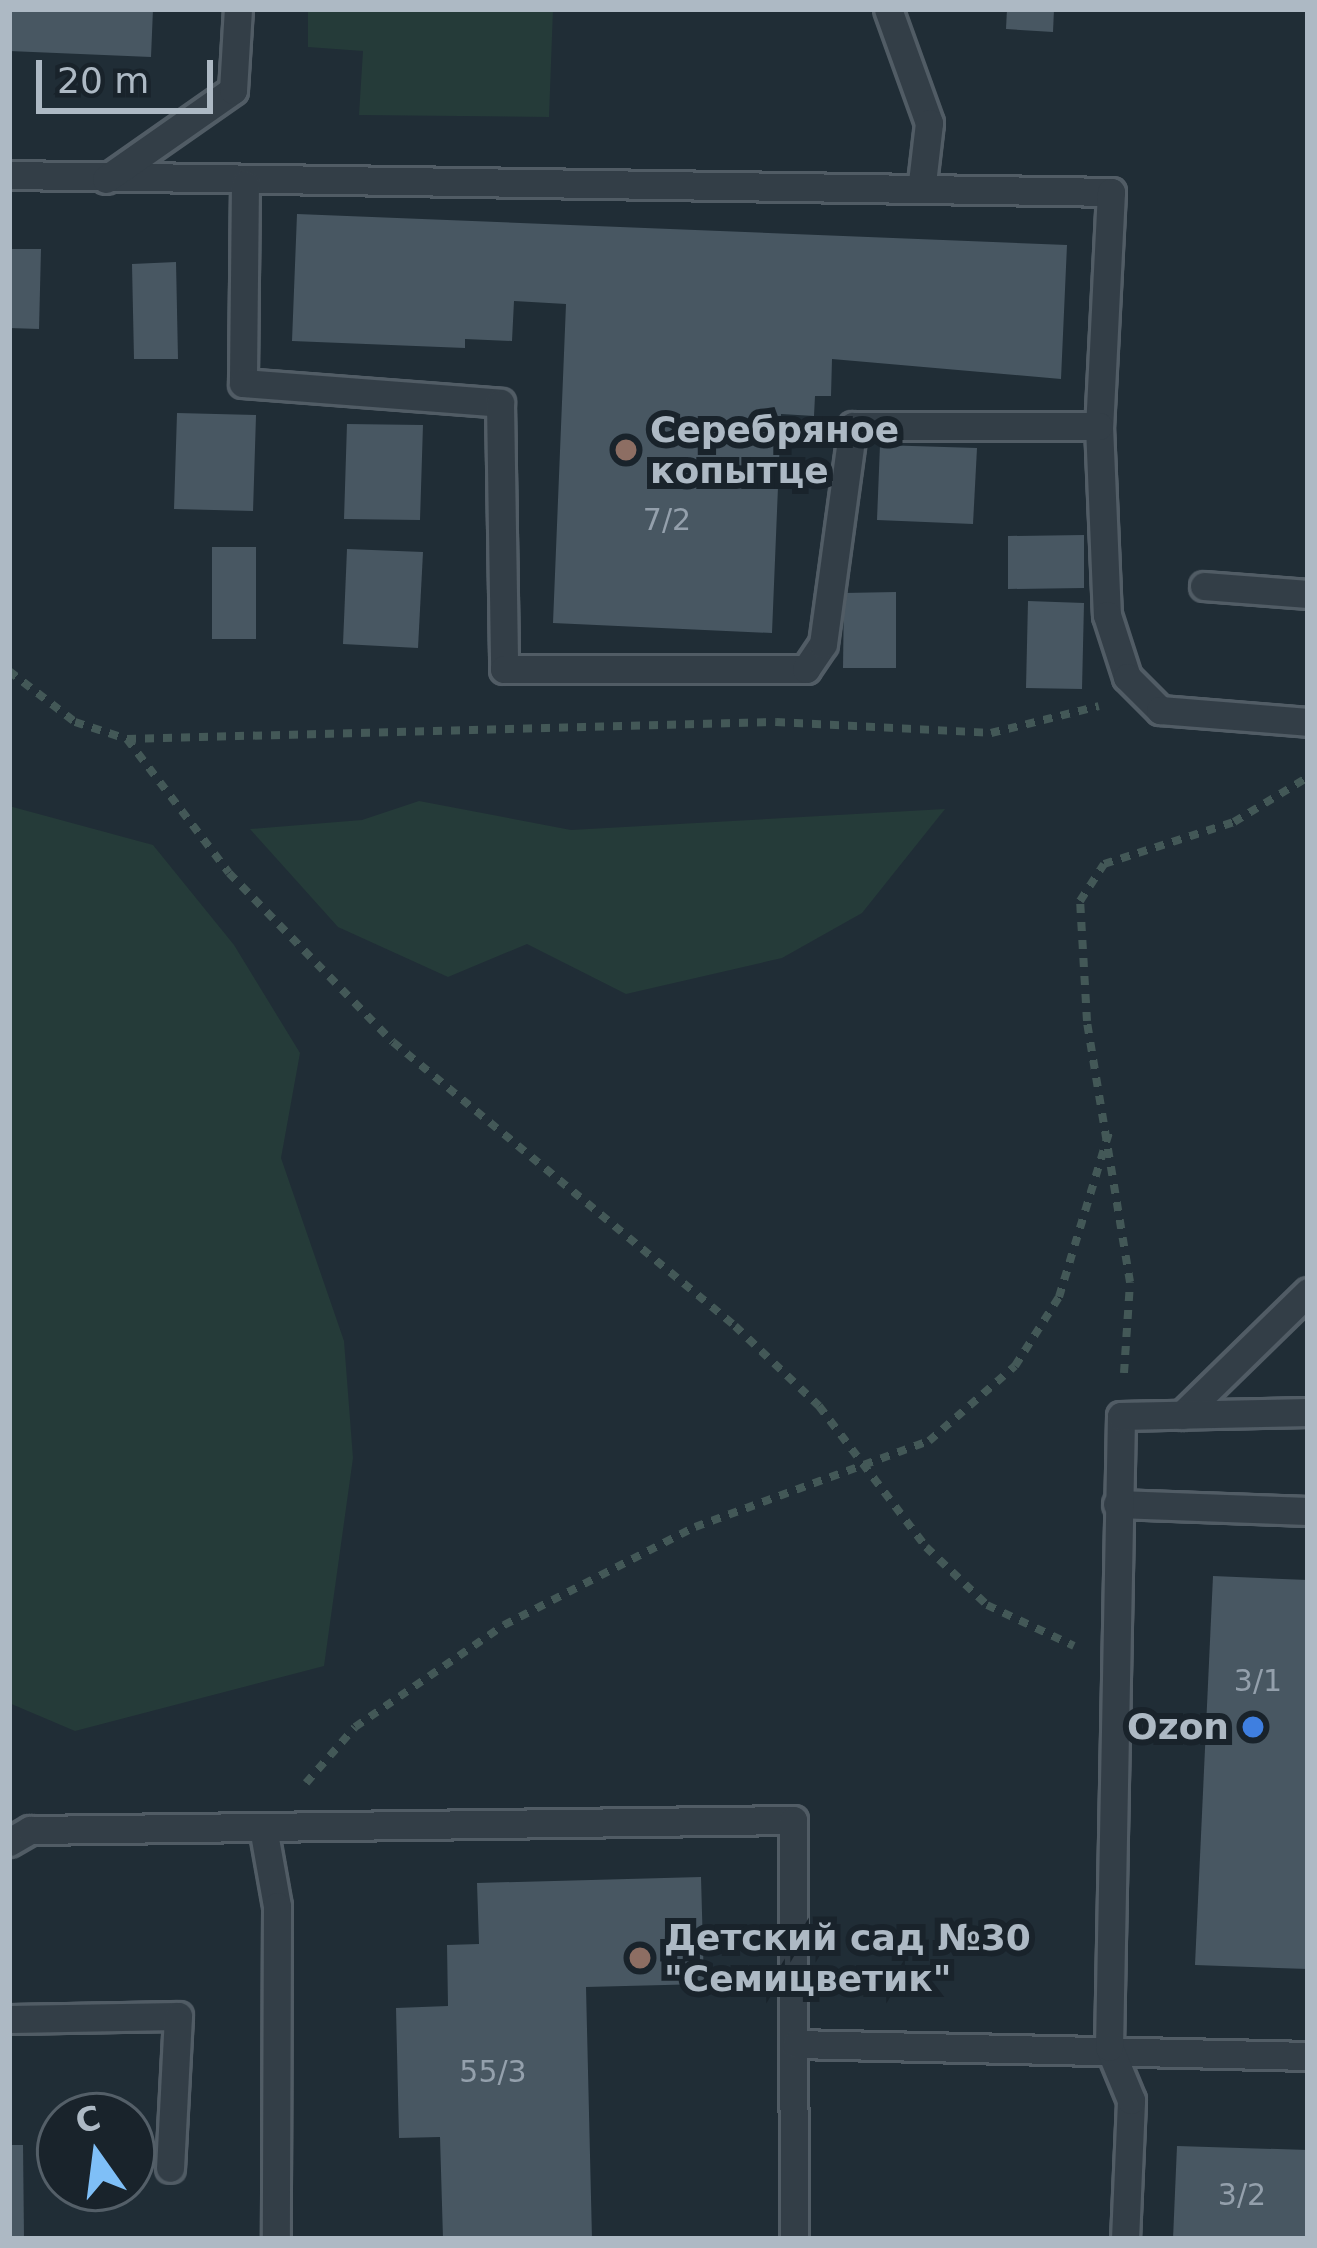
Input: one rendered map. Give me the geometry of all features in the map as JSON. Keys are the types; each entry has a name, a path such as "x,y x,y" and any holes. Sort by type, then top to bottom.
{"lane":[{"path":"106,179 232,90 238,9"},
{"path":"888,9 929,123 922,183"},
{"path":"9,175 245,184 922,183 1112,192 1099,426 1106,615 1138,688 1160,710 1308,722"},
{"path":"245,184 243,383 500,403 504,669 806,669 823,644 853,426 1099,426"},
{"path":"1204,586 1308,594"},
{"path":"1181,1414 1308,1292"},
{"path":"1125,2239 1131,2100 1109,2047 1121,1416 1308,1412"},
{"path":"1117,1504 1308,1511"},
{"path":"9,1842 30,1830 264,1833 793,1820 794,2239"},
{"path":"264,1833 277,1906 275,2239"},
{"path":"9,2019 178,2016 170,2168"},
{"path":"796,2044 1109,2047 1308,2056"}],"path":[{"path":"9,670 75,722 127,739 776,722 991,733 1059,723 1138,688"},
{"path":"127,739 229,873 350,1000 736,1326 867,1463 926,1547 988,1605 1115,1655"},
{"path":"1121,1416 1130,1282 1110,1129 1087,1022 1080,901 1104,864 1234,822 1308,778"},
{"path":"264,1833 355,1727 504,1624 695,1527 929,1441 1015,1366 1059,1297 1110,1129"}],"green space":[{"path":"308,9 553,9 549,117 359,115 363,51 308,47"},
{"path":"419,801 571,830 945,809 862,913 782,958 626,994 527,944 448,977 338,927 250,829 362,820"},
{"path":"9,806 153,845 234,945 300,1053 281,1158 344,1341 353,1458 324,1666 75,1731 9,1703"}],"building":[{"path":"9,9 153,9 151,57 9,51"},
{"path":"1007,9 1054,9 1053,32 1006,29"},
{"path":"297,214 1067,245 1061,379 832,359 831,396 815,396 814,416 781,414 772,633 553,623 566,304 514,301 512,341 465,339 465,348 292,341"},
{"path":"9,249 41,249 39,329 9,328"},
{"path":"176,262 178,359 134,359 132,264"},
{"path":"177,413 256,415 253,511 174,509"},
{"path":"347,424 423,425 420,520 344,519"},
{"path":"880,445 977,448 973,524 877,520"},
{"path":"1084,535 1084,588 1008,589 1008,536"},
{"path":"212,547 256,547 256,639 212,639"},
{"path":"347,549 423,552 418,648 343,644"},
{"path":"896,592 896,668 843,668 844,593"},
{"path":"1028,601 1084,603 1082,689 1026,688"},
{"path":"1213,1576 1308,1580 1308,1969 1195,1965"},
{"path":"701,1877 704,1984 586,1987 592,2239 443,2239 440,2137 399,2138 396,2008 448,2006 447,1945 479,1944 477,1883"},
{"path":"9,2145 23,2145 24,2239 9,2239"},
{"path":"1177,2146 1308,2150 1308,2239 1173,2239"}],"place":[{"name":"Серебряное копытце","path":"626,450"},
{"name":"Ozon","path":"1253,1727"},
{"name":"Детский сад №30 \"Семицветик\"","path":"640,1958"}]}
